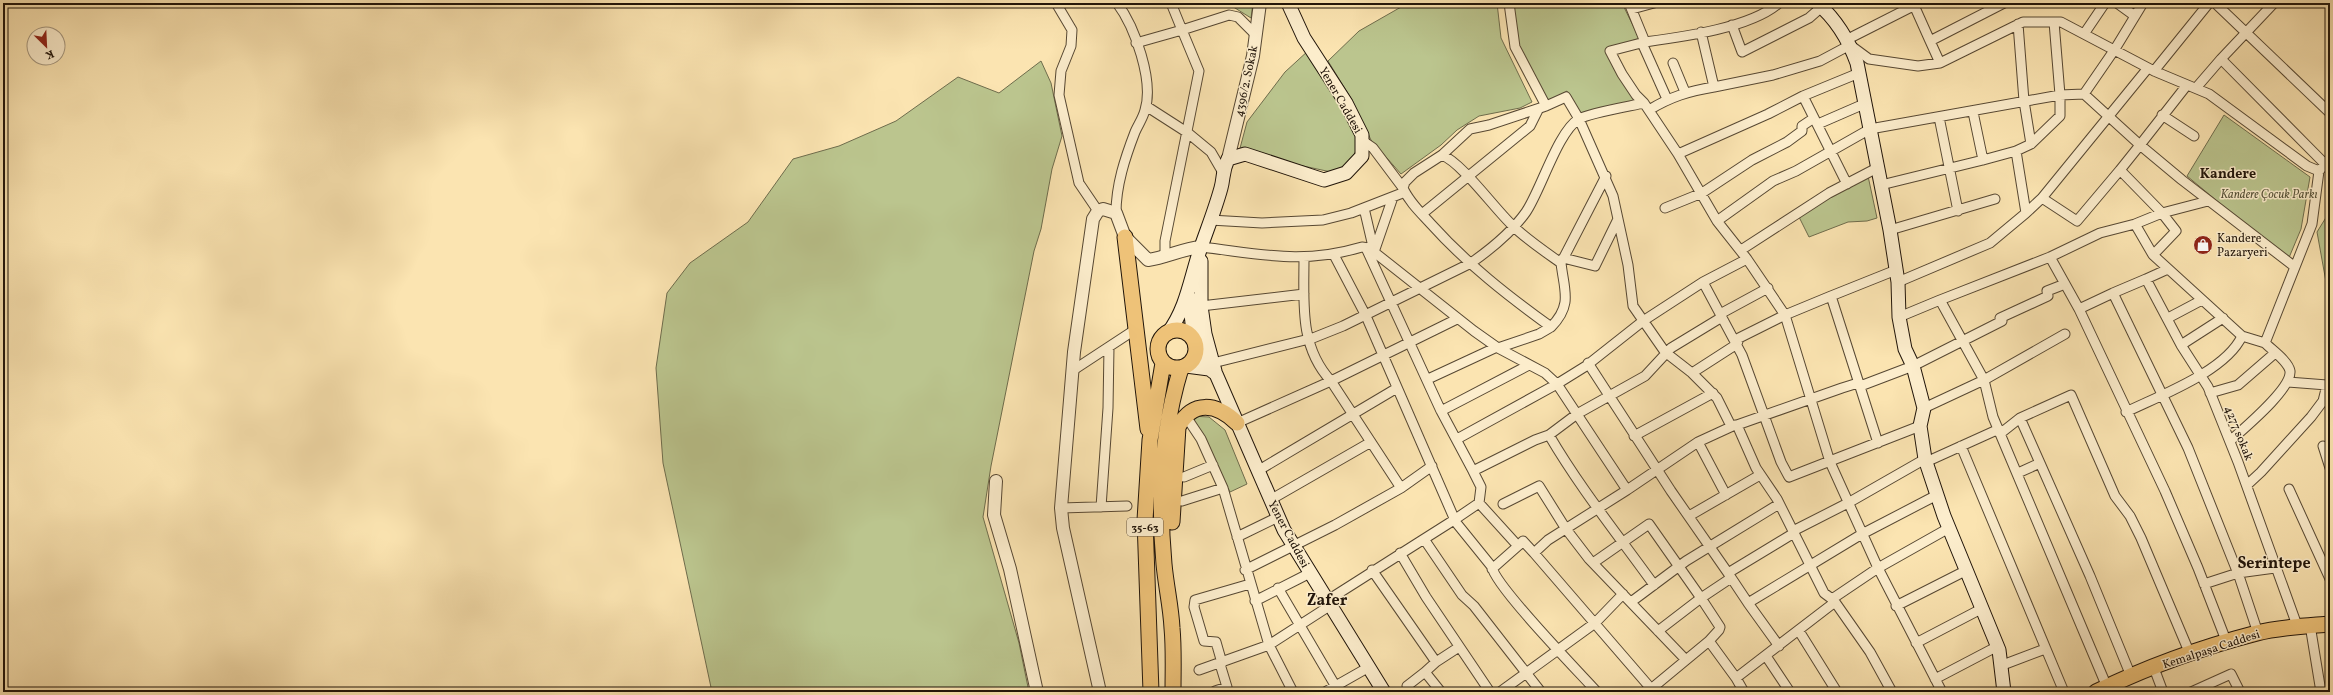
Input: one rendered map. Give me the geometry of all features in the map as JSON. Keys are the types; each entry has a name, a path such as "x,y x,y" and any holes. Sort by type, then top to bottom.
{"main road":[{"name":"Yener Caddesi","path":"1168,333 1176,322 1189,294 1201,247 1221,188 1222,171 1228,159 1245,154 1324,180 1346,173 1362,156 1363,141 1346,103 1304,38 1288,3"},
{"path":"1821,4 1848,42 1859,73 1890,230 1897,276 1899,317 1905,348 1913,366 1924,408 1920,426 1926,461 1949,528 1968,570 1998,646 2004,692"},
{"path":"1125,237 1150,440"},
{"path":"1184,367 1193,359 1194,343 1182,331 1168,333 1160,340 1158,349 1163,363 1171,368 1213,368 1204,334 1201,306 1201,247"},
{"name":"Yener Caddesi","path":"1189,294 1194,343 1213,368 1259,470 1270,500 1310,573 1384,692"},
{"name":"35-63","path":"1151,692 1145,520 1150,440 1163,363"},
{"name":"35-63","path":"1173,692 1172,627 1164,563 1162,495 1167,430 1172,398 1184,367"},
{"path":"1172,627 1174,564 1172,519 1178,428 1185,415 1196,409 1213,408 1226,412 1237,423"},
{"name":"Kemalpaşa Caddesi","path":"2102,689 2131,676 2190,654 2258,633 2304,626 2330,624"}],"street":[{"path":"1056,3 1072,30 1071,46 1061,71 1059,95 1079,183 1098,211"},
{"path":"1117,3 1124,12 1136,43 1146,73 1148,96 1146,106 1121,175 1116,213 1125,237 1148,260"},
{"path":"1165,257 1165,241 1188,134 1199,71 1171,3"},
{"name":"4396/2. Sokak","path":"1228,159 1251,64 1260,3"},
{"path":"1508,3 1515,47 1542,108"},
{"path":"1654,3 1630,6 1643,42 1667,99"},
{"path":"1779,3 1772,9 1732,25 1643,42 1610,51 1636,95 1647,106 1702,192 1717,221 1741,250 1785,315 1830,462 1896,606 1942,692"},
{"path":"1930,41 2004,3"},
{"path":"2084,34 2105,3"},
{"path":"2117,3 2135,16"},
{"path":"2084,94 2115,49 2143,3"},
{"path":"1692,373 1737,344 1740,338 1785,315 1831,296 1897,276 1990,243 2042,198 2108,117 2209,3"},
{"path":"2215,3 2330,113"},
{"path":"2042,198 2077,221 2120,170 2162,115 2221,59 2274,3"},
{"path":"1732,25 1742,52 1809,18 1821,4"},
{"path":"1213,368 1307,339 1366,316 1471,263 1513,227 1528,210 1566,133 1579,119 1647,106 1685,92 1773,75 1820,61 1848,42 1915,4 1940,63"},
{"path":"1136,43 1229,15 1238,17 1255,34"},
{"path":"1848,42 1869,59 1918,66 1940,63 2023,22 2061,22 2151,69 2209,94 2307,166 2319,171"},
{"path":"1881,185 2016,151 2031,144 2060,116 2060,95 2054,22"},
{"path":"2018,24 2024,101 2031,144"},
{"path":"1701,32 1714,87"},
{"path":"2221,59 2328,161 2319,171 2312,224 2265,343"},
{"path":"1673,62 1685,92"},
{"path":"1678,154 1768,114 1803,96 1859,73"},
{"path":"1717,221 1773,181 1796,171 1832,149 1870,129 1973,112 2060,95 2084,94 2108,117 2208,201 2295,267"},
{"path":"1803,96 1832,149 1848,184"},
{"path":"1404,190 1405,182 1414,173 1442,154 1470,128 1489,125 1542,108 1566,97 1579,119 1606,176 1618,219 1628,264 1633,306 1665,352 1692,373 1713,393 1734,425 1760,476 1779,504 1809,566 1824,592 1833,600 1870,652 1892,692"},
{"path":"1665,208 1702,192 1752,160 1787,142 1802,131 1802,126 1864,104"},
{"path":"1146,106 1188,134 1211,152 1222,171"},
{"path":"1422,214 1469,178 1530,126 1542,108"},
{"path":"1973,112 1983,160"},
{"path":"2162,115 2194,136"},
{"path":"1939,118 1958,211"},
{"path":"1363,141 1374,148 1422,214 1483,276 1552,327"},
{"path":"2016,151 2026,213"},
{"path":"1442,154 1469,178 1513,227 1562,261 1595,266 1618,219"},
{"path":"1741,250 1829,193 1877,168"},
{"path":"2120,170 2162,213 2176,231 2153,256"},
{"path":"1428,379 1497,347 1539,334 1552,327 1562,317 1566,304 1562,261 1606,176"},
{"path":"1210,220 1262,223 1324,220 1364,208 1393,197 1404,190"},
{"path":"1370,250 1393,197"},
{"path":"1890,230 1995,199"},
{"path":"1899,317 2050,257 2100,233 2135,224 2162,213 2208,201"},
{"path":"1364,208 1370,250 1441,411 1481,487 1479,503 1518,546"},
{"path":"1100,692 1063,528 1061,508 1072,371 1093,219 1098,211 1103,209 1116,213"},
{"path":"2135,224 2153,256 2242,336 2265,343 2287,365 2290,372 2288,382 2230,441"},
{"path":"1129,272 1148,260 1165,257 1182,249 1201,247 1266,256 1304,258 1370,250 1422,288 1457,319 1497,347 1545,373 1557,384 1627,490"},
{"path":"1334,255 1366,316 1454,519 1492,569 1493,574 1501,584 1597,692"},
{"path":"2050,257 2079,309 2126,412 2165,491 2204,584 2226,643"},
{"path":"1304,258 1304,294 1307,339 1321,370 1331,381 1402,488"},
{"path":"1456,439 1557,384 1588,363 1643,321 1703,282 1747,259"},
{"path":"2079,309 2168,268"},
{"name":"4277 sokak","path":"2146,279 2182,345 2201,374 2210,393 2230,441 2275,568 2304,626 2321,692"},
{"path":"1703,282 1737,344 1781,462 1789,477 1920,426"},
{"path":"1534,553 1548,540 1627,490 1698,442 1734,425 1765,416 1858,383 1863,385 1913,366 2002,321 2000,318 2048,296 2047,291 2065,284"},
{"path":"1473,471 1534,440 1549,435 1577,414 1608,395 1645,376 1658,363 1665,352 1721,315 1768,288"},
{"path":"2112,293 2188,448 2238,574 2258,633"},
{"path":"1201,306 1304,294"},
{"path":"1831,296 1878,443"},
{"path":"1940,300 1984,380 1993,417 2018,473 2102,689"},
{"path":"2168,318 2202,300"},
{"path":"2182,345 2223,318"},
{"path":"1237,423 1331,381 1457,319"},
{"path":"1072,371 1136,329"},
{"path":"1924,408 1984,380 2065,334"},
{"path":"2126,412 2218,366 2238,347 2242,336"},
{"path":"1101,507 1108,408 1109,347"},
{"path":"2210,393 2238,385 2275,353"},
{"path":"1588,363 1656,469 1708,546 1779,646"},
{"path":"1441,411 1529,365"},
{"path":"2246,485 2261,472 2323,402 2327,385 2288,382"},
{"path":"1259,470 1396,388"},
{"path":"1634,436 1713,393"},
{"path":"1658,631 1730,576 1793,532 1926,461 2000,431 2020,418 2071,395 2115,496 2130,516 2141,538 2190,654"},
{"path":"1185,415 1201,440 1223,488 1245,570 1269,645 1293,692"},
{"path":"2020,418 2090,576 2131,676"},
{"path":"1549,435 1597,509 1654,585"},
{"path":"1270,500 1371,442"},
{"path":"1698,442 1726,495"},
{"path":"1961,446 2064,692"},
{"path":"2323,446 2330,468"},
{"path":"2018,473 2040,463"},
{"path":"1184,477 1213,465"},
{"path":"1245,570 1335,525 1402,488 1432,466"},
{"path":"1689,516 1760,476"},
{"path":"996,481 994,516 1010,569 1037,692"},
{"path":"1503,504 1539,486 1566,529 1592,562 1686,660"},
{"path":"1182,501 1223,488"},
{"path":"2290,488 2330,579"},
{"path":"1748,603 1862,534 1937,495"},
{"path":"1198,670 1269,645 1299,625 1372,570 1424,539 1479,503"},
{"path":"1631,602 1708,546 1779,504"},
{"path":"1061,508 1127,506"},
{"path":"1236,537 1278,516"},
{"path":"1492,569 1523,541 1653,690 1709,641 1719,630 1720,627 1701,598 1649,524 1592,562"},
{"path":"1736,678 1799,631 1833,600 1878,568 1949,528"},
{"path":"1424,539 1462,595 1474,606 1526,675 1541,692"},
{"path":"1400,554 1416,583 1490,692"},
{"path":"2204,584 2238,574 2275,568"},
{"path":"1372,570 1436,662"},
{"path":"1896,606 1968,570"},
{"path":"1255,601 1310,573"},
{"path":"1215,691 1226,687 1221,663 1216,642 1204,641 1194,607 1195,600 1250,584"},
{"path":"1278,588 1337,689"},
{"path":"1500,692 1526,675 1594,623 1623,594"},
{"path":"1916,643 1983,608"},
{"path":"1799,631 1837,692"},
{"path":"1709,641 1736,678 1744,692"},
{"path":"1935,679 1998,646"},
{"path":"1412,692 1408,686 1436,662 1459,647"},
{"path":"2000,666 2045,649"},
{"path":"1766,656 1790,692"},
{"path":"1325,692 1337,689 1369,667"},
{"path":"2154,668 2163,692"},
{"path":"1425,672 1441,692"},
{"path":"2191,692 2231,674 2240,692"}],"green space":[{"path":"1227,3 1253,3 1251,18"},
{"path":"1408,3 1497,3 1501,38 1532,102 1520,108 1479,116 1457,130 1441,145 1401,174 1371,140 1352,100 1328,61 1359,31"},
{"path":"1512,3 1622,3 1639,38 1610,50 1641,100 1580,116 1567,91 1547,102 1517,46"},
{"path":"1309,50 1359,138 1356,150 1351,160 1337,170 1331,172 1239,152 1247,122 1285,72"},
{"path":"1041,61 1051,83 1062,136 1052,169 1041,229 1034,251 991,466 983,517 1019,643 1029,692 712,692 663,463 656,368 667,293 690,263 748,222 793,159 839,146 896,121 958,77 999,93"},
{"name":"Kandere Çocuk Parkı","path":"2224,115 2310,177 2301,229 2288,260 2187,176"},
{"path":"1868,176 1877,218 1867,221 1848,222 1809,237 1798,215"},
{"path":"2330,211 2330,304 2317,232"},
{"path":"1191,416 1209,417 1225,430 1247,484 1230,492"}],"place":[{"name":"Kandere Pazaryeri","path":"2203,245"}],"district":[{"name":"Kandere","path":"2228,173"},
{"name":"Serintepe","path":"2274,562"},
{"name":"Zafer","path":"1327,599"}]}
